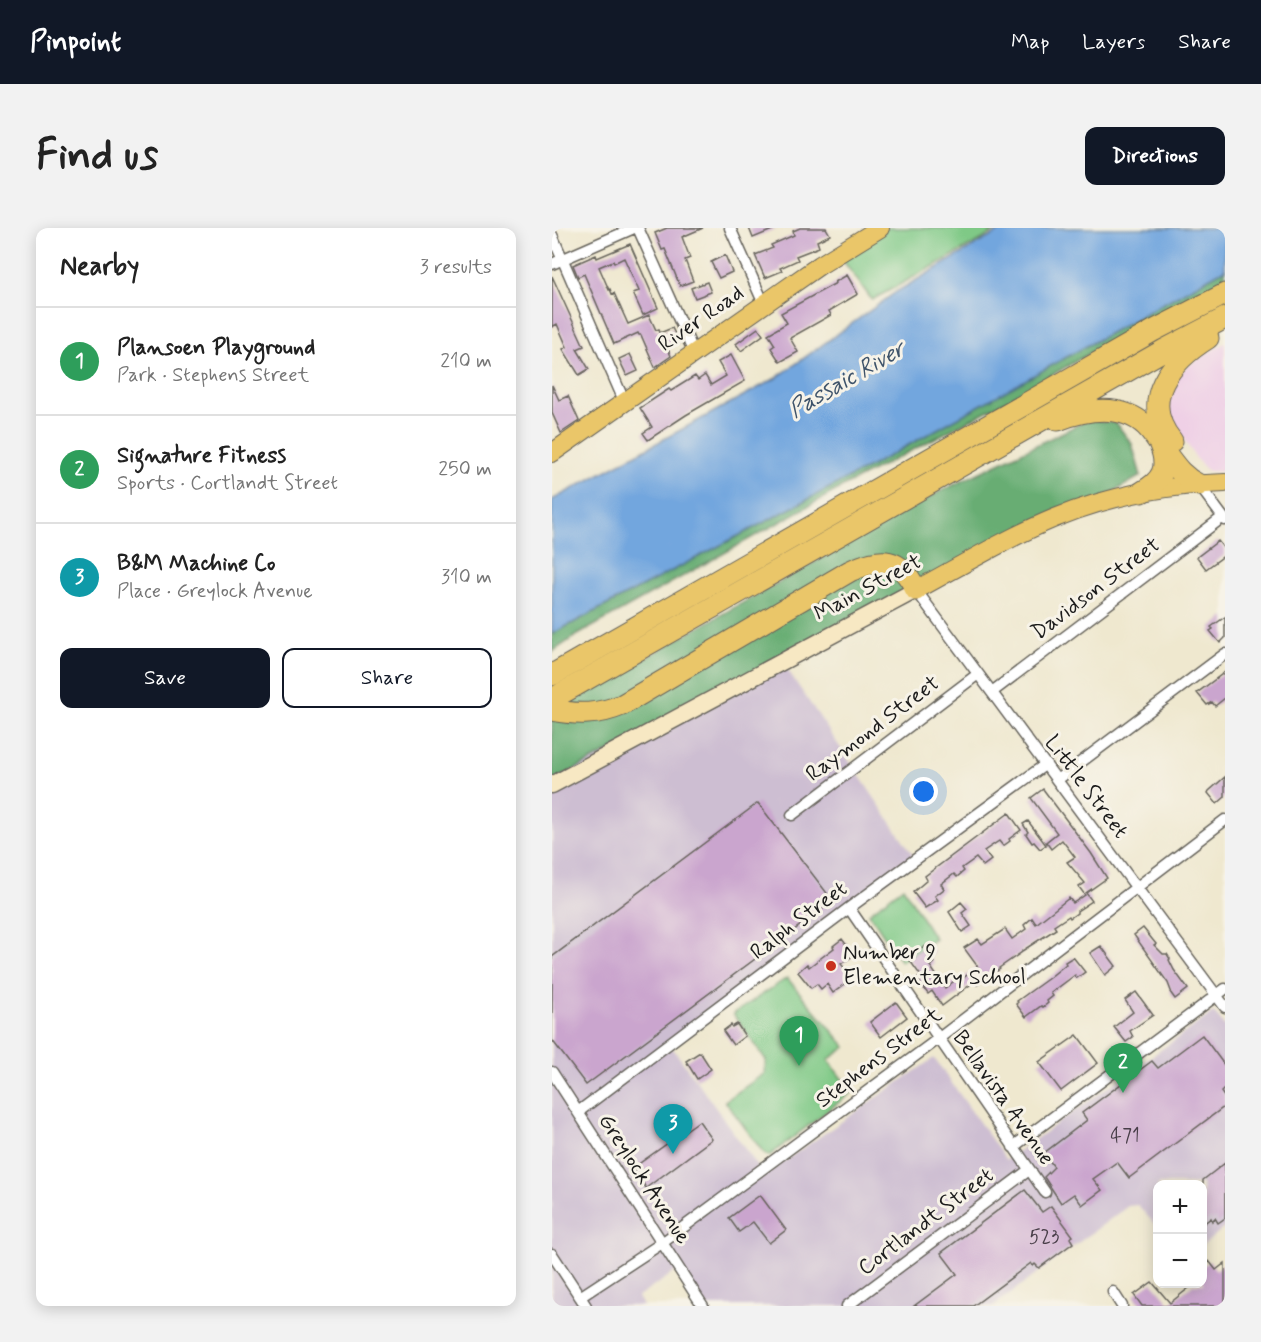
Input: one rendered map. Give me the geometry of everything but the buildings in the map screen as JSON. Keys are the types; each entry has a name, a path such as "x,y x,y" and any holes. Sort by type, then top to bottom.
{"highway":[{"path":"552,675 1143,337 1225,294"},
{"path":"554,707 878,513 1164,350 1225,318"},
{"path":"1199,485 1193,469 1162,428 1157,410 1158,399 1165,379 1179,361 1200,343 1225,330"},
{"path":"878,513 1042,428 1071,415 1097,410 1124,413 1136,418 1153,434 1183,475 1199,485"},
{"path":"1143,492 1159,479 1165,462 1153,434"},
{"path":"554,707 579,714 598,713 622,705 860,566 882,562 893,564 902,568 909,575 916,590"}],"main road":[{"name":"River Road","path":"554,446 625,403 820,265 880,228"},
{"name":"Main Street","path":"916,590 1048,521 1086,507 1162,488 1225,483"}],"street":[{"path":"557,261 634,228"},
{"path":"639,228 694,354"},
{"path":"730,228 764,304"},
{"path":"552,235 557,261 625,403"},
{"path":"1199,485 1224,519"},
{"name":"Davidson Street","path":"992,692 1224,519"},
{"name":"Little Street","path":"916,590 1137,888 1221,992 1225,1007"},
{"name":"Main Street","path":"552,785 916,590"},
{"path":"1057,780 1225,654"},
{"name":"Raymond Street","path":"792,815 978,675"},
{"name":"Ralph Street","path":"578,1112 849,908 1046,764"},
{"name":"Stephens Street","path":"583,1301 938,1038 1225,820"},
{"name":"Bellavista Avenue","path":"849,908 1045,1192"},
{"name":"Cortlandt Street","path":"1013,1147 1221,992"},
{"name":"Greylock Avenue","path":"552,1072 703,1306"},
{"name":"Cortlandt Street","path":"848,1306 1029,1170"},
{"path":"552,1254 583,1301"},
{"path":"1113,1292 1122,1306"}],"shaded area":[{"path":"1225,343 1225,472 1208,471 1198,461 1172,421 1167,402 1172,384 1182,371"},
{"path":"780,659 916,859 669,1043 764,1175 934,1058 1006,1160 1214,1012 1225,1027 1225,1227 1207,1242 1207,1180 1153,1180 1153,1222 1138,1205 1128,1206 993,1306 702,1306 678,1270 638,1297 643,1306 552,1306 552,781"}],"green space":[{"path":"880,228 999,228 872,300 838,254"},
{"path":"1225,269 1225,280 1192,295 1008,400 857,479 576,636 552,652 552,634 869,467"},
{"path":"1092,418 1091,420 1116,423 1132,444 1141,476 552,781 552,713 939,492"},
{"path":"903,887 935,939 901,962 869,913"},
{"path":"787,978 846,1047 828,1060 852,1092 769,1156 763,1152 725,1101 765,1073 766,1060 733,1014"}],"water":[{"name":"Passaic River","path":"1005,228 1225,228 1225,269 869,467 552,634 552,500 776,378 896,292"}],"place":[{"name":"Number 9 Elementary School","path":"831,966"},
{"name":"Plansoen Playground","path":"799,1066"},
{"name":"Signature Fitness","path":"1123,1093"},
{"name":"B&M Machine Co","path":"673,1154"}]}
